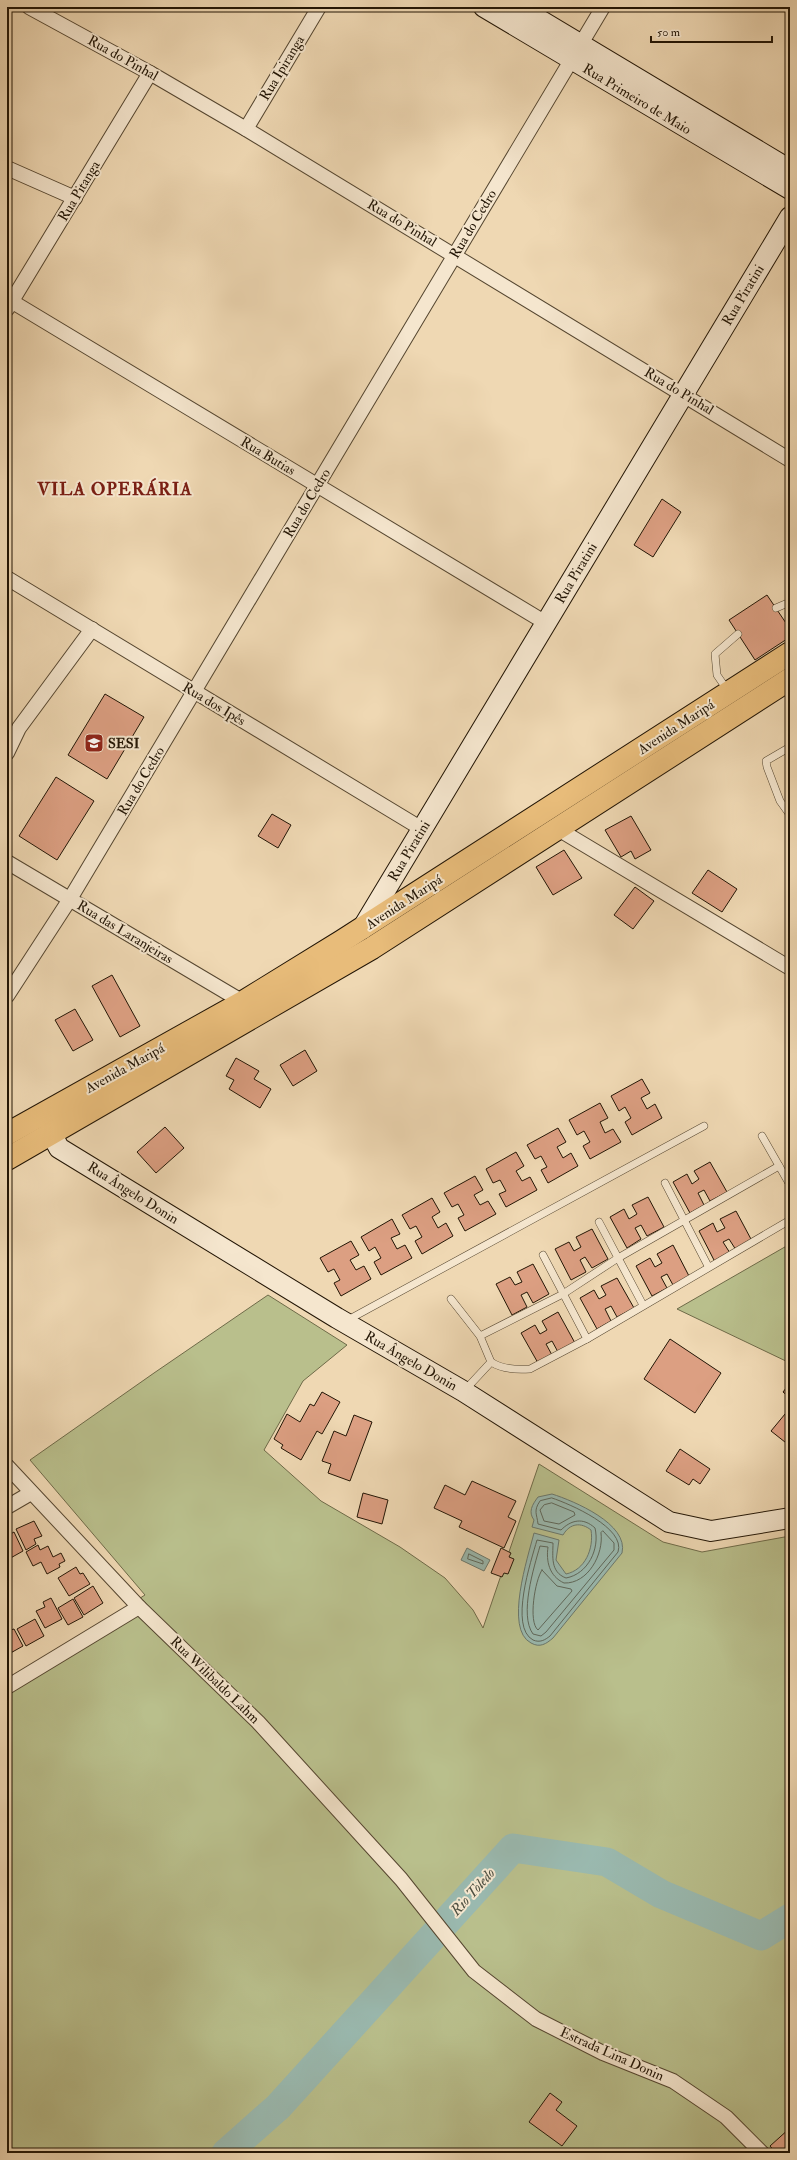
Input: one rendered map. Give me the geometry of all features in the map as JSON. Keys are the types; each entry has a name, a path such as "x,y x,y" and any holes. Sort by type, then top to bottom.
{"main road":[{"name":"Avenida Maripá","path":"7,1159 47,1124 247,1010 367,938 409,924 558,829 734,703 790,653"},
{"name":"Avenida Maripá","path":"367,938 402,904 734,703 788,682"},
{"path":"402,904 398,914 401,920 409,924"},
{"name":"Avenida Maripá","path":"7,1134 47,1124"}],"street":[{"name":"Rua do Pinhal","path":"29,7 150,73 246,129 790,460"},
{"name":"Rua Ipiranga","path":"246,129 319,7"},
{"name":"Rua Primeiro de Maio","path":"484,7 576,52 790,170"},
{"name":"Rua Primeiro de Maio","path":"518,7 576,52 790,189"},
{"name":"Rua do Cedro","path":"7,996 70,899 603,7"},
{"name":"Rua Pitanga","path":"9,305 150,73"},
{"path":"7,168 75,198"},
{"name":"Rua Piratini","path":"367,938 422,829 790,217"},
{"name":"Rua Butias","path":"9,305 317,485 546,623"},
{"name":"Rua dos Ipês","path":"7,578 422,829"},
{"path":"7,753 19,728 92,629"},
{"path":"558,829 790,968"},
{"name":"Rua das Laranjeiras","path":"7,862 70,899 247,1010"},
{"name":"Rua Ângelo Donin","path":"47,1124 59,1148 344,1322 463,1392 669,1522 711,1531 790,1518"},
{"name":"Rua Wilibaldo Lahm","path":"7,1466 139,1607 258,1722 401,1879 462,1957"},
{"path":"7,1508 31,1493"},
{"path":"7,1687 139,1607"},
{"name":"Estrada Lina Donin","path":"462,1957 474,1971 536,2019 604,2053 673,2081 726,2117 762,2153"}],"lane":[{"path":"776,608 790,602"},
{"path":"734,703 717,675 715,654 738,634"},
{"path":"790,747 766,761 780,801 790,815"},
{"path":"344,1322 704,1126"},
{"path":"762,1136 790,1185"},
{"path":"480,1336 563,1294 618,1258 779,1166"},
{"path":"665,1183 708,1266"},
{"path":"451,1299 480,1336 491,1362 497,1366 521,1370 530,1369 587,1339 708,1266 790,1220"},
{"path":"599,1222 643,1306"},
{"path":"543,1255 587,1339"},
{"path":"463,1392 491,1362"}],"green space":[{"path":"790,1244 790,1363 677,1309"},
{"path":"268,1295 347,1345 303,1381 264,1450 321,1501 400,1547 445,1578 473,1610 483,1628 539,1464 663,1542 702,1552 790,1536 790,2153 7,2153 7,1682 145,1595 30,1460"}],"water":[{"path":"552,1494 586,1508 609,1523 622,1542 622,1553 553,1638 545,1644 537,1645 531,1643 523,1635 519,1623 520,1592 534,1533 559,1540 556,1560 566,1574 573,1572 587,1558 592,1537 591,1530 580,1525 572,1526 563,1535 532,1527 534,1520 531,1511 534,1503 538,1497"},
{"path":"467,1548 490,1560 484,1571 461,1560"}],"building":[{"path":"662,499 681,512 653,557 634,545"},
{"path":"767,595 790,629 790,637 755,660 729,620"},
{"path":"105,694 144,717 107,779 68,755"},
{"path":"56,777 94,801 57,860 19,836"},
{"path":"272,814 291,825 278,848 258,836"},
{"path":"631,816 651,850 635,859 631,851 621,857 605,830"},
{"path":"564,850 582,878 553,895 536,867"},
{"path":"708,870 737,889 722,912 692,893"},
{"path":"635,887 654,901 633,929 614,915"},
{"path":"112,975 140,1026 120,1037 92,986"},
{"path":"75,1009 93,1040 73,1051 55,1020"},
{"path":"305,1050 317,1071 293,1086 280,1065"},
{"path":"236,1058 259,1071 254,1079 271,1089 260,1108 229,1089 234,1080 226,1076"},
{"path":"642,1079 650,1093 641,1098 647,1109 655,1104 662,1118 632,1135 625,1122 631,1118 625,1107 619,1111 611,1096"},
{"path":"600,1103 608,1118 600,1122 605,1133 613,1129 621,1142 590,1159 583,1146 590,1142 584,1131 577,1135 569,1120"},
{"path":"165,1127 184,1148 156,1173 137,1152"},
{"path":"558,1128 566,1142 557,1147 563,1158 571,1153 578,1166 548,1183 541,1170 547,1167 541,1156 535,1159 527,1145"},
{"path":"516,1152 524,1166 516,1171 522,1181 530,1177 537,1190 506,1207 499,1194 506,1191 500,1180 493,1183 486,1169"},
{"path":"710,1162 727,1192 710,1201 704,1190 698,1193 704,1205 690,1213 673,1182 687,1174 692,1184 699,1179 694,1171"},
{"path":"475,1176 483,1190 474,1195 480,1205 488,1201 496,1214 465,1231 458,1218 464,1215 458,1204 452,1207 444,1193"},
{"path":"648,1197 664,1227 647,1236 641,1225 635,1228 641,1239 627,1248 610,1217 624,1209 629,1219 637,1214 632,1205"},
{"path":"432,1198 440,1212 432,1217 438,1228 446,1223 453,1236 422,1254 415,1241 422,1237 416,1226 410,1229 402,1215"},
{"path":"736,1211 752,1241 736,1250 729,1239 723,1242 730,1253 715,1262 699,1231 713,1223 717,1232 725,1228 720,1219"},
{"path":"392,1219 400,1234 391,1238 397,1249 405,1245 412,1258 381,1275 374,1262 381,1258 375,1247 369,1251 361,1237"},
{"path":"592,1229 608,1259 592,1268 585,1257 580,1260 586,1272 571,1280 555,1249 569,1242 574,1251 581,1247 576,1237"},
{"path":"351,1241 359,1255 350,1260 356,1270 364,1266 371,1279 341,1296 334,1283 340,1280 334,1269 328,1272 320,1258"},
{"path":"673,1245 689,1276 673,1285 667,1274 661,1277 667,1288 652,1296 636,1266 650,1258 655,1267 662,1263 657,1254"},
{"path":"533,1264 549,1294 533,1303 527,1292 521,1295 527,1307 512,1315 496,1284 510,1277 515,1285 522,1282 517,1272"},
{"path":"617,1278 634,1308 617,1317 611,1306 605,1309 611,1321 597,1329 580,1298 594,1290 599,1299 606,1295 601,1286"},
{"path":"558,1312 575,1343 558,1352 552,1341 546,1344 552,1355 538,1363 521,1333 535,1325 540,1334 547,1330 542,1321"},
{"path":"670,1339 721,1373 695,1413 644,1379"},
{"path":"790,1383 790,1398 783,1392"},
{"path":"322,1392 340,1402 322,1434 317,1431 301,1460 281,1448 283,1445 274,1439 287,1414 300,1422 310,1404 314,1406"},
{"path":"790,1408 790,1446 771,1431"},
{"path":"354,1415 372,1422 350,1481 328,1473 331,1464 322,1461 334,1431 346,1436"},
{"path":"680,1449 710,1469 700,1484 693,1479 689,1485 666,1471"},
{"path":"472,1481 516,1501 508,1517 516,1521 504,1548 459,1527 462,1521 434,1508 445,1485 465,1495"},
{"path":"363,1493 388,1500 382,1524 357,1517"},
{"path":"34,1521 42,1536 34,1539 36,1544 26,1550 16,1529"},
{"path":"14,1532 23,1551 7,1560 7,1536"},
{"path":"38,1545 40,1550 48,1546 53,1557 61,1553 65,1561 59,1564 60,1567 47,1574 41,1562 33,1566 26,1552"},
{"path":"501,1548 511,1553 509,1557 514,1559 508,1574 504,1573 502,1577 491,1573"},
{"path":"76,1567 80,1574 83,1573 90,1584 69,1596 58,1578"},
{"path":"93,1586 103,1603 84,1615 74,1598"},
{"path":"51,1598 62,1619 45,1628 36,1611 45,1607 43,1602"},
{"path":"73,1599 83,1617 68,1625 58,1608"},
{"path":"35,1619 44,1636 26,1646 17,1629"},
{"path":"14,1629 23,1646 7,1655 7,1631"},
{"path":"550,2093 562,2102 556,2110 577,2126 562,2146 529,2122"},
{"path":"790,2128 790,2153 776,2153 770,2146"}],"waterway":[{"name":"Rio Toledo","path":"226,2153 278,2107 513,1848 607,1862 661,1894 761,1936 790,1918"}],"place":[{"name":"SESI","path":"94,743"}],"district":[{"name":"VILA OPERÁRIA","path":"115,489"}]}
